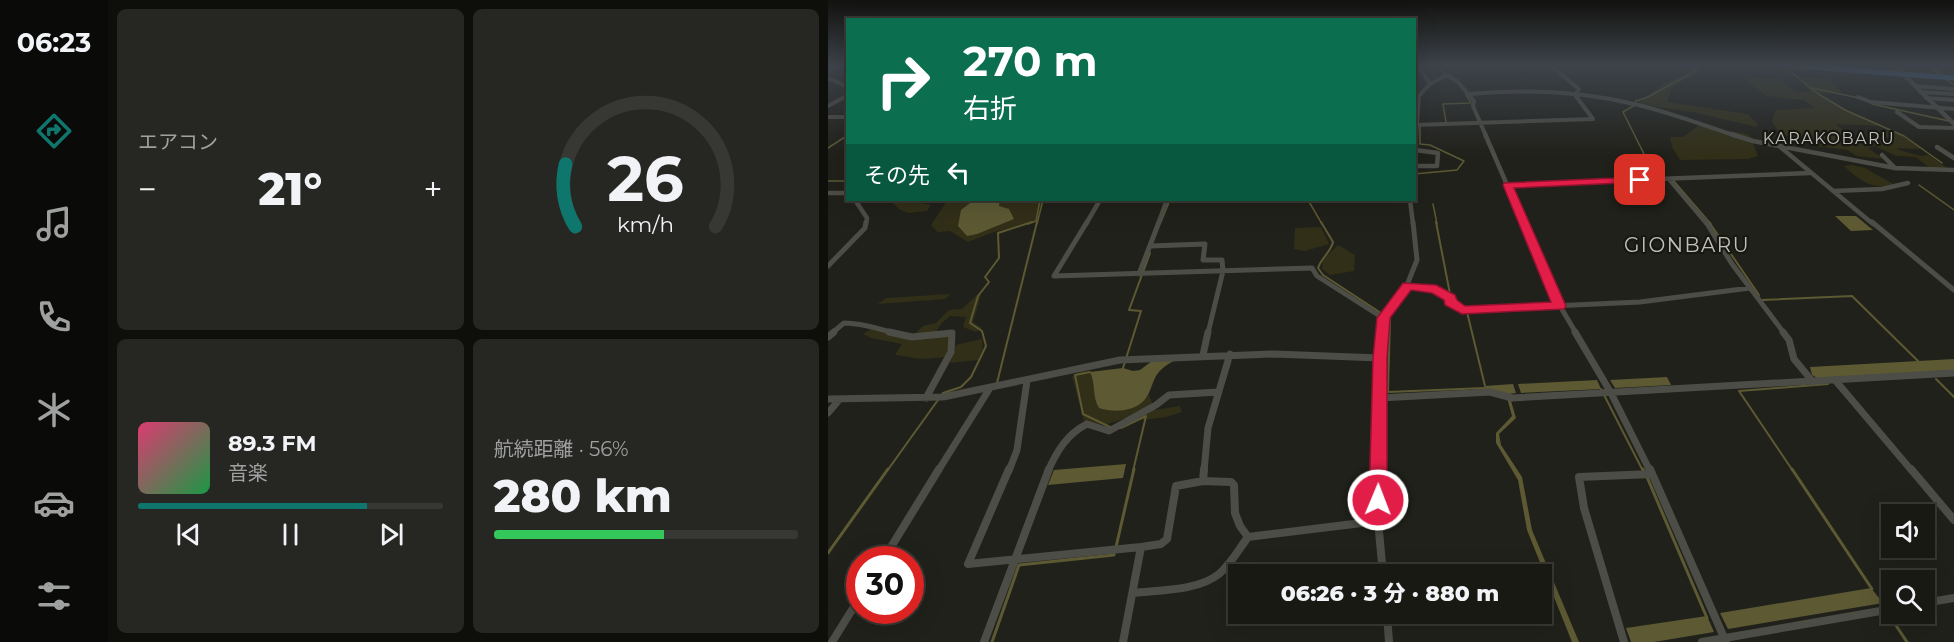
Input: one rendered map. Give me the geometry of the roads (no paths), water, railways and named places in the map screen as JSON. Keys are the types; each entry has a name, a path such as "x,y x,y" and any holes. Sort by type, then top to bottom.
{"street":[{"path":"1416,142 1420,95"},
{"path":"1469,95 1560,306 1611,393 1652,474 1726,640"},
{"path":"1418,124 1593,119 1575,95"},
{"path":"1575,95 1636,104 1753,141 1895,168 1953,170"},
{"path":"1923,95 1954,124"},
{"path":"828,106 846,96"},
{"path":"1858,97 1871,102 1954,107"},
{"path":"1926,98 1954,100"},
{"path":"1897,112 1919,127 1954,128"},
{"path":"828,117 846,117"},
{"path":"1779,146 1954,290"},
{"path":"1937,147 1954,159"},
{"path":"1416,151 1438,153 1437,166 1416,164"},
{"path":"1882,155 1895,168"},
{"path":"1508,185 1810,173"},
{"path":"1669,179 1702,215 1750,288 1789,340 1794,359 1825,381 1954,520"},
{"path":"1832,191 1882,189 1908,183"},
{"path":"828,193 846,193"},
{"path":"828,266 865,228 867,218 856,201"},
{"path":"1099,201 1054,276 1312,268 1317,276 1385,316"},
{"path":"1139,274 1153,245 1167,201"},
{"path":"1382,564 1378,521 1380,358 1385,316 1407,285 1417,260 1410,201"},
{"path":"1153,245 1205,244 1203,260 1222,260 1223,271 1203,355"},
{"path":"1407,285 1436,289 1462,310 1640,302 1750,288"},
{"path":"828,337 844,323 863,323 871,328 912,337 952,333 951,352 930,398"},
{"path":"828,399 942,397 1072,372 1092,365 1126,360 1230,354 1380,358"},
{"path":"1203,481 1208,428 1230,354"},
{"path":"1380,398 1490,392 1508,398 1954,374"},
{"path":"1028,381 1017,450 968,564 1161,544 1167,539 1176,486 1203,481 1231,482 1234,485 1235,513 1242,531 1248,537"},
{"path":"892,546 990,388"},
{"path":"984,642 1056,453 1079,426 1087,424 1113,429 1156,405 1169,395 1218,392"},
{"path":"828,413 839,400"},
{"path":"1624,642 1584,508 1579,477 1652,474"},
{"path":"1133,593 1172,589 1210,579 1219,574 1248,537 1378,521"},
{"path":"1123,642 1141,547"},
{"path":"1935,602 1952,601"},
{"path":"1701,642 1726,640 1881,611"},
{"path":"832,642 846,620"},
{"path":"1388,624 1389,642"}],"waterway":[{"path":"1446,122 1443,104 1471,103 1466,95"},
{"path":"1652,95 1636,101 1635,105 1623,112 1647,160 1662,178"},
{"path":"1820,95 1845,110 1904,136 1942,163"},
{"path":"1845,95 1859,98"},
{"path":"1872,104 1949,121"},
{"path":"1416,174 1457,170 1464,161 1430,145 1420,144 1420,124"},
{"path":"828,148 846,136"},
{"path":"1673,180 1711,224"},
{"path":"828,181 846,181"},
{"path":"1919,185 1954,210"},
{"path":"1028,224 1036,221 1040,201"},
{"path":"1037,224 1043,201"},
{"path":"1161,222 1170,201"},
{"path":"1309,201 1322,224"},
{"path":"1433,204 1437,224"},
{"path":"887,471 943,393 961,387 971,377 986,346 982,331 970,323 978,296 989,282 985,277 999,258 998,233 1032,222"},
{"path":"997,383 1037,222"},
{"path":"1321,222 1333,242 1318,268 1323,275 1390,319 1388,392 1485,388"},
{"path":"1436,222 1451,299"},
{"path":"1709,222 1759,295"},
{"path":"1123,368 1141,311 1129,310 1150,253"},
{"path":"1762,300 1852,296 1918,361"},
{"path":"1467,312 1485,386"},
{"path":"1090,372 1075,375 1083,414 1110,427"},
{"path":"1936,379 1954,397"},
{"path":"1793,471 1739,391 1828,384 1827,382"},
{"path":"1601,389 1643,471"},
{"path":"1121,428 1146,416 1133,471"},
{"path":"828,553 888,469"},
{"path":"1116,547 1134,469"},
{"path":"1792,469 1872,589"},
{"path":"1647,477 1707,618"},
{"path":"992,642 1019,565 1114,555 1114,552"},
{"path":"1895,624 1907,642"}],"district":[{"name":"KARAKOBARU","path":"1829,138"},
{"name":"GIONBARU","path":"1687,245"}]}
